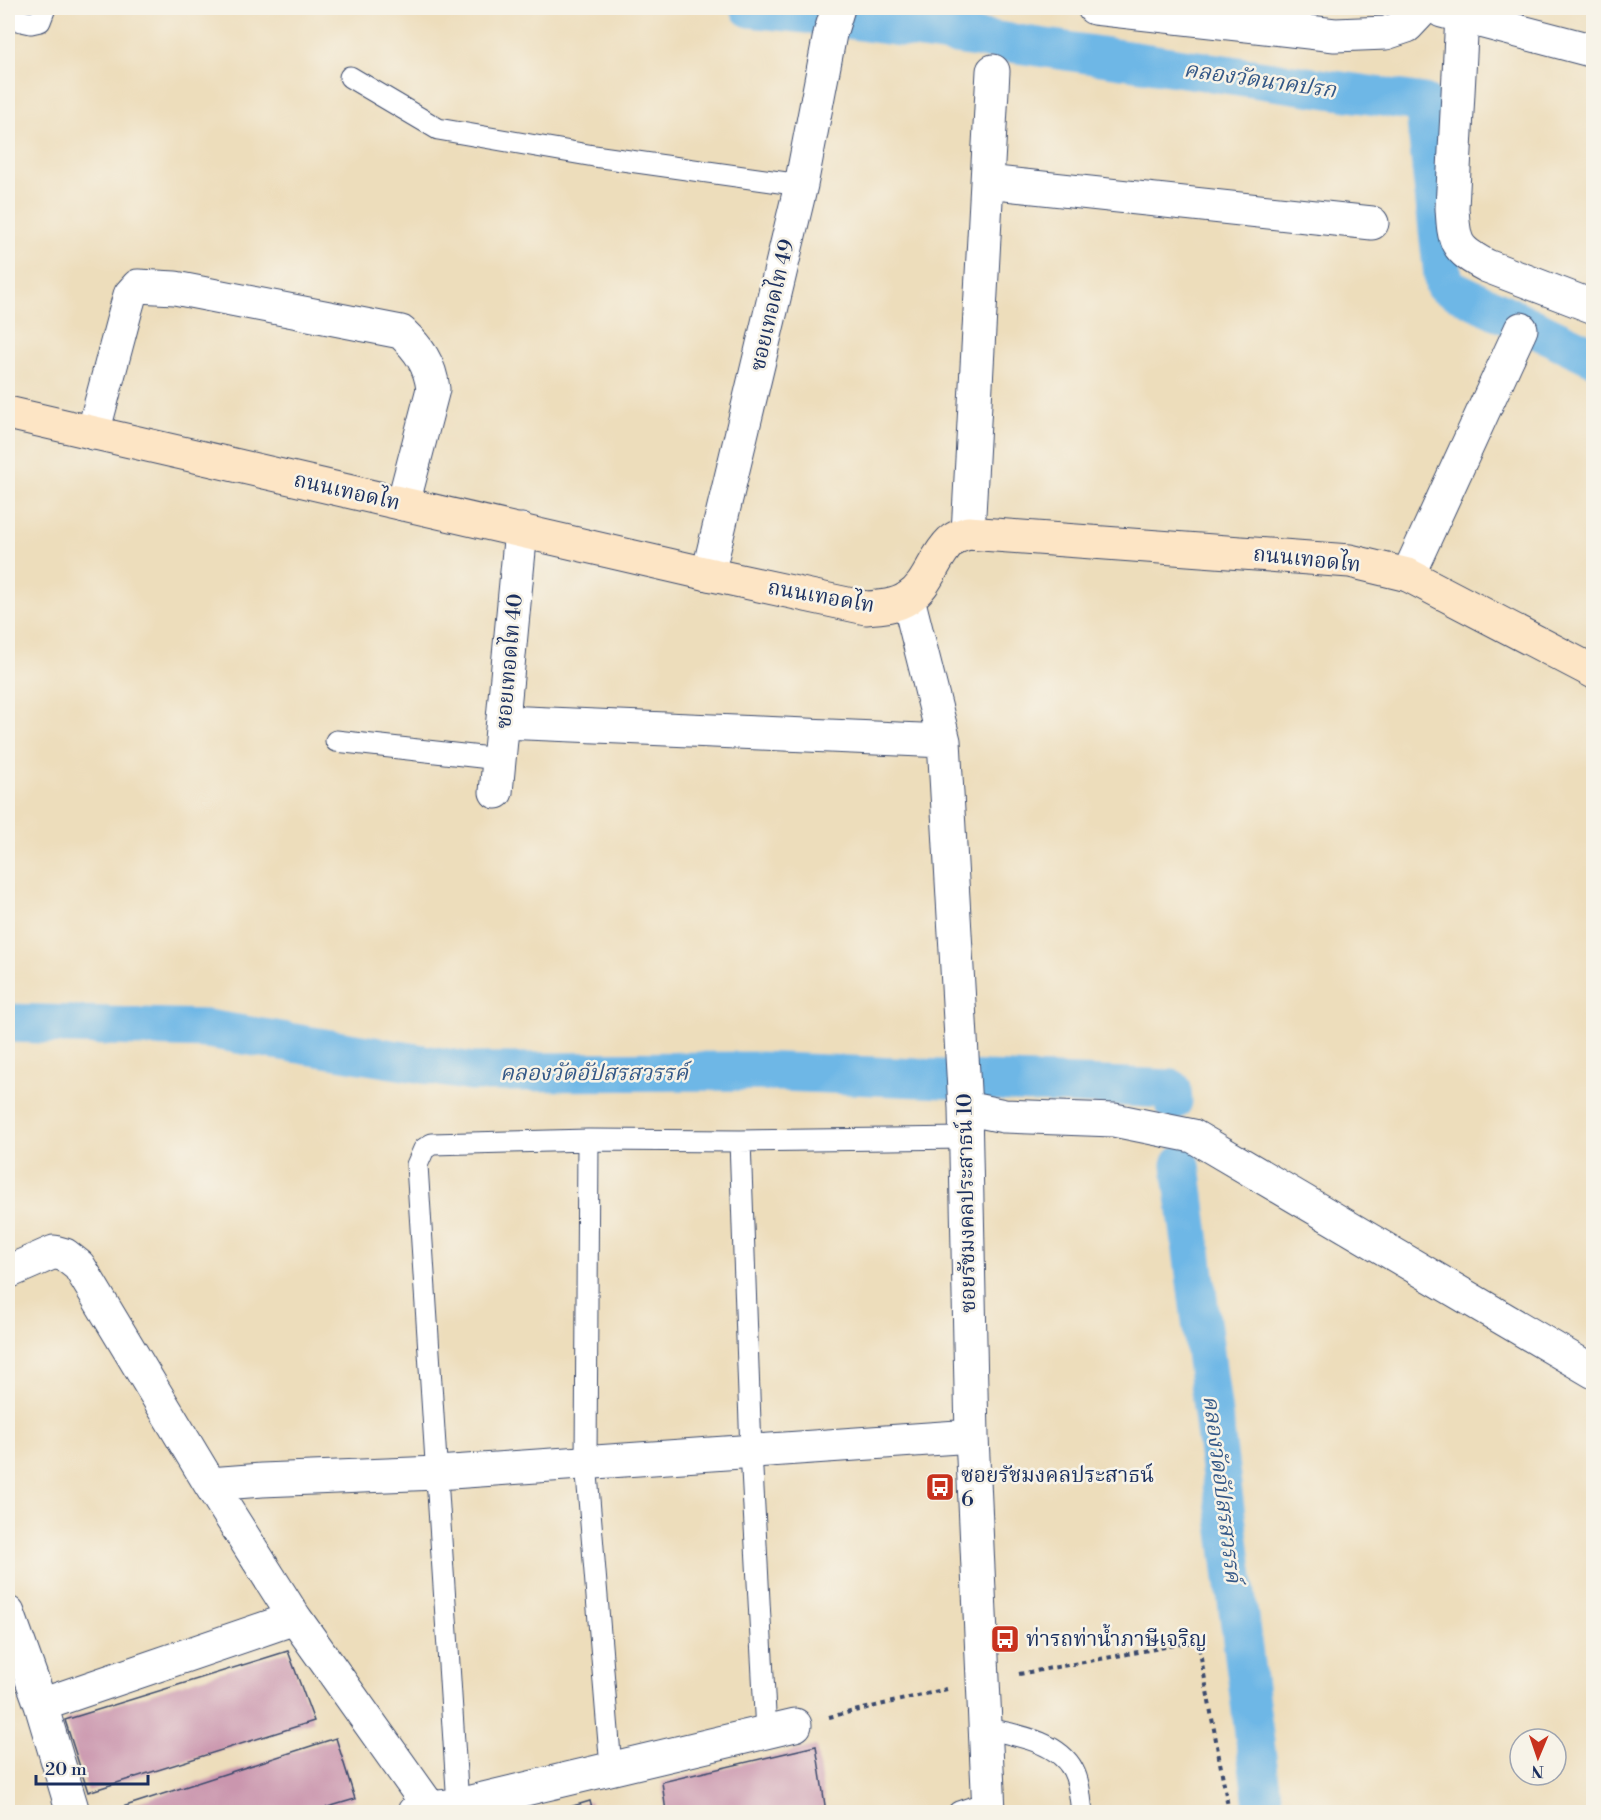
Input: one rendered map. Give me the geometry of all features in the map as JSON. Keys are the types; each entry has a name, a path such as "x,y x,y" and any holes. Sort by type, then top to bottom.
{"main road":[{"name":"ถนนเทอดไท","path":"8,413 708,574 866,608 889,606 908,598"},
{"name":"ถนนเทอดไท","path":"968,533 1350,561 1408,575 1593,672"},
{"path":"908,598 924,583 942,551 952,539 968,533"}],"street":[{"path":"1109,8 1335,35 1386,33 1407,26 1424,8"},
{"path":"1431,8 1593,51"},
{"path":"1462,16 1452,208 1453,232 1458,245 1471,257 1487,266 1593,307"},
{"name":"ซอยเทอดไท 49","path":"708,574 801,185 834,21"},
{"path":"968,533 993,71"},
{"path":"987,182 1372,223"},
{"path":"93,433 130,295 138,285 175,288 401,332 424,357 432,376 433,389 403,504"},
{"path":"1408,575 1521,329"},
{"name":"ซอยเทอดไท 40","path":"496,792 521,531"},
{"name":"ซอยรัชมงคลประสาธน์ 10","path":"908,598 944,741 965,1113 972,1436 986,1728 979,1809"},
{"path":"503,722 944,741"},
{"path":"965,1113 1114,1120 1193,1136 1593,1372"},
{"path":"8,1272 54,1252 64,1255 79,1266 210,1484 295,1618 434,1808 780,1728"},
{"path":"210,1484 274,1479 436,1473 972,1436"},
{"path":"8,1613 41,1705 73,1812"},
{"path":"41,1705 295,1618"}],"lane":[{"path":"8,18 31,23 40,21 45,8"},
{"path":"350,77 438,129 594,156 801,185"},
{"path":"336,741 499,759"},
{"path":"434,1808 436,1473 417,1165 424,1149 432,1144 588,1140 740,1141 965,1113"},
{"path":"588,1140 586,1462 611,1768"},
{"path":"740,1141 751,1451 780,1728"},
{"path":"986,1728 1024,1738 1057,1751 1073,1770 1082,1812"}],"path":[{"path":"780,1728 983,1680 1198,1641 1229,1812"}],"building":[{"path":"288,1651 314,1721 88,1792 65,1720"},
{"path":"336,1738 355,1799 311,1812 107,1812"},
{"path":"816,1746 826,1812 666,1812 662,1782"},
{"path":"590,1801 593,1812 553,1812"}],"waterway":[{"name":"คลองวัดนาคปรก","path":"750,8 825,16 1424,103 1444,285 1594,357"},
{"name":"คลองวัดอัปสรสวรรค์","path":"8,1023 207,1029 472,1072 758,1071 1172,1089 1173,1101"},
{"name":"คลองวัดอัปสรสวรรค์","path":"1181,1165 1264,1812"}],"place":[{"name":"ซอยรัชมงคลประสาธน์ 6","path":"940,1487"},
{"name":"ท่ารถท่าน้ำภาษีเจริญ","path":"1005,1639"}]}
